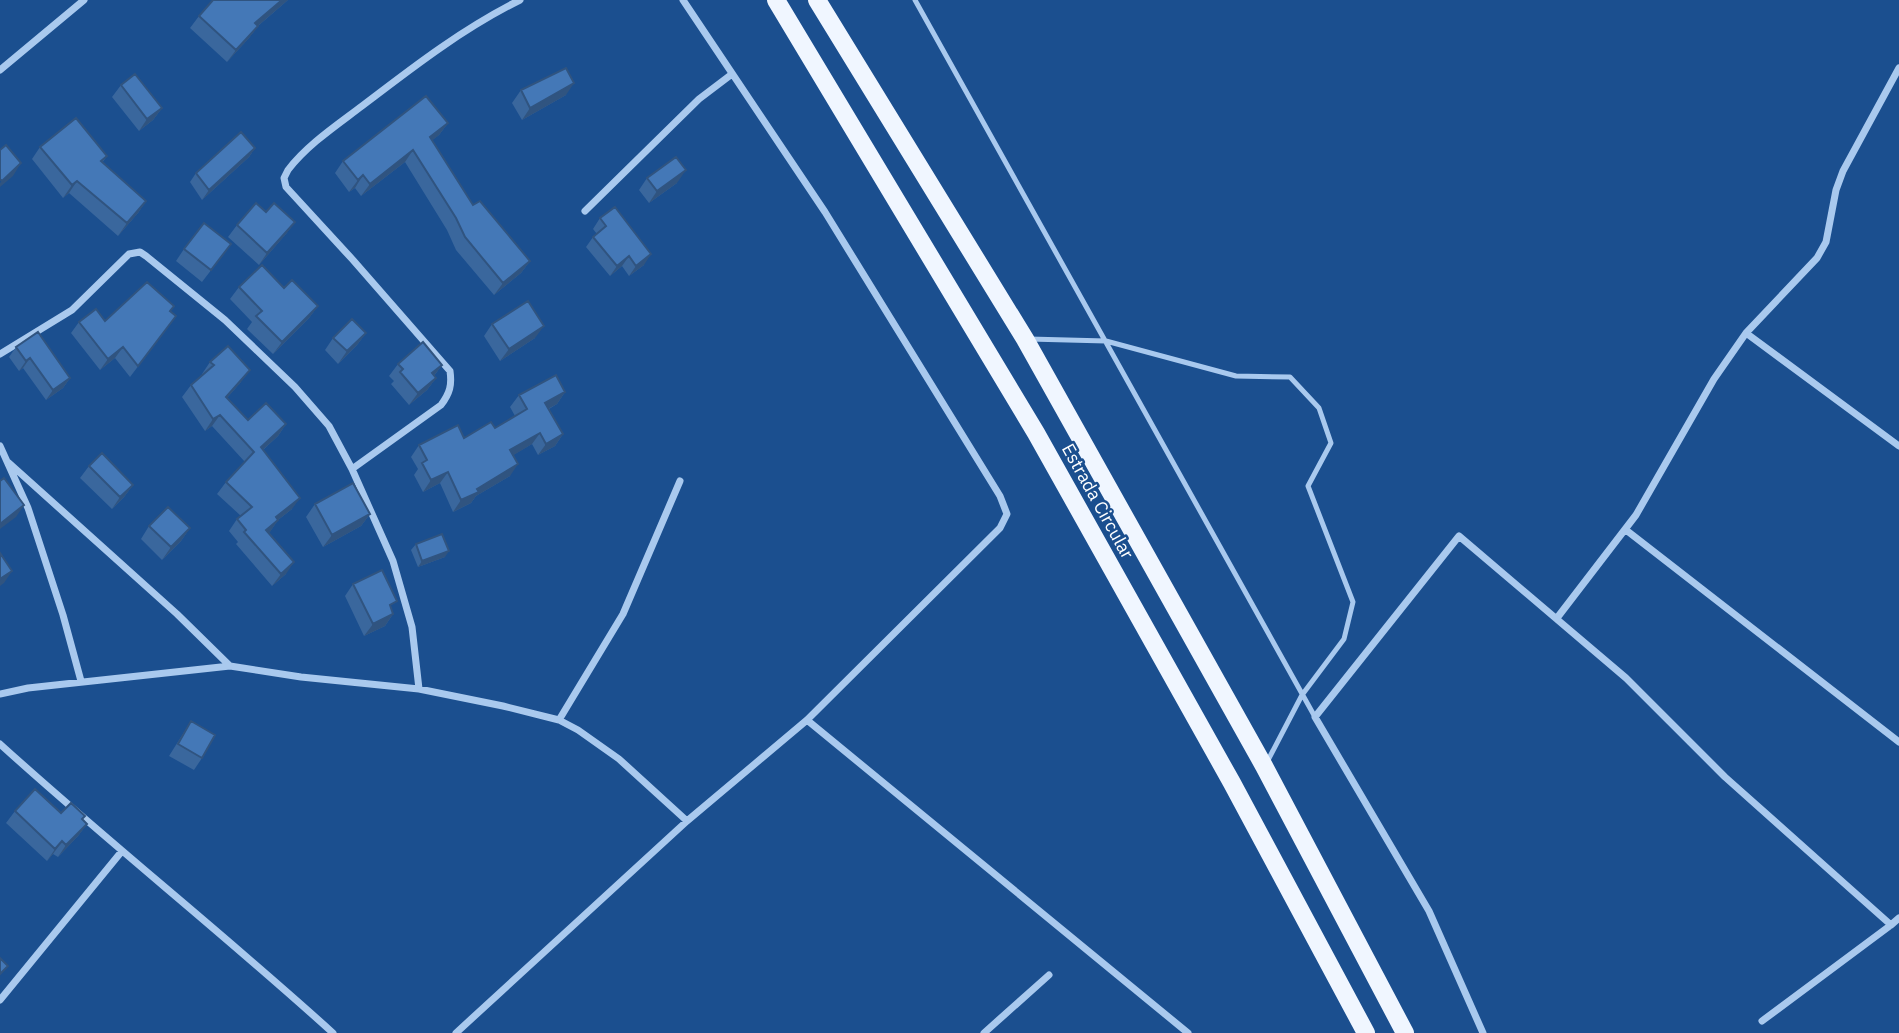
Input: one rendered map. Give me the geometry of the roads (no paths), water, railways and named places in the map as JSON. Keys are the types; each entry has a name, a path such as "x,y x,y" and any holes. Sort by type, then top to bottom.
{"main road":[{"name":"Estrada Circular","path":"776,0 1036,433 1232,783 1366,1033"},
{"name":"Estrada Circular","path":"817,0 1025,339 1264,766 1405,1033"}],"street":[{"path":"0,70 84,0"},
{"path":"352,469 441,405 452,384 450,371 286,187 284,178 293,162 432,53 484,18 520,0"},
{"path":"456,1033 687,821 807,720 1000,528 1007,514 1000,496 825,212 683,0"},
{"path":"1557,618 1626,530 1714,379 1746,333 1808,268 1826,242 1836,191 1843,172 1899,68"},
{"path":"585,211 679,118 732,74"},
{"path":"0,354 72,310 129,254 140,252 225,320 295,387 328,426 352,469 393,561 412,627 419,689"},
{"path":"1746,333 1899,446"},
{"path":"0,446 28,508 63,615 80,681"},
{"path":"9,463 177,614 230,666"},
{"path":"559,720 623,614 680,481"},
{"path":"1626,530 1899,742"},
{"path":"1483,1033 1429,911 1315,717 1460,536 1626,678 1725,777 1891,925"},
{"path":"0,694 80,681 230,666 302,677 419,689 559,720 619,759 687,821"},
{"path":"807,720 1188,1033"},
{"path":"0,744 270,976 332,1033"},
{"path":"0,1000 122,851"},
{"path":"1762,1021 1899,918"},
{"path":"984,1033 1049,975"}],"lane":[{"path":"915,0 1315,717"},
{"path":"1025,339 1106,341 1236,376 1290,377 1319,408 1331,443 1308,486 1353,601 1344,639 1303,695 1264,766"}]}
